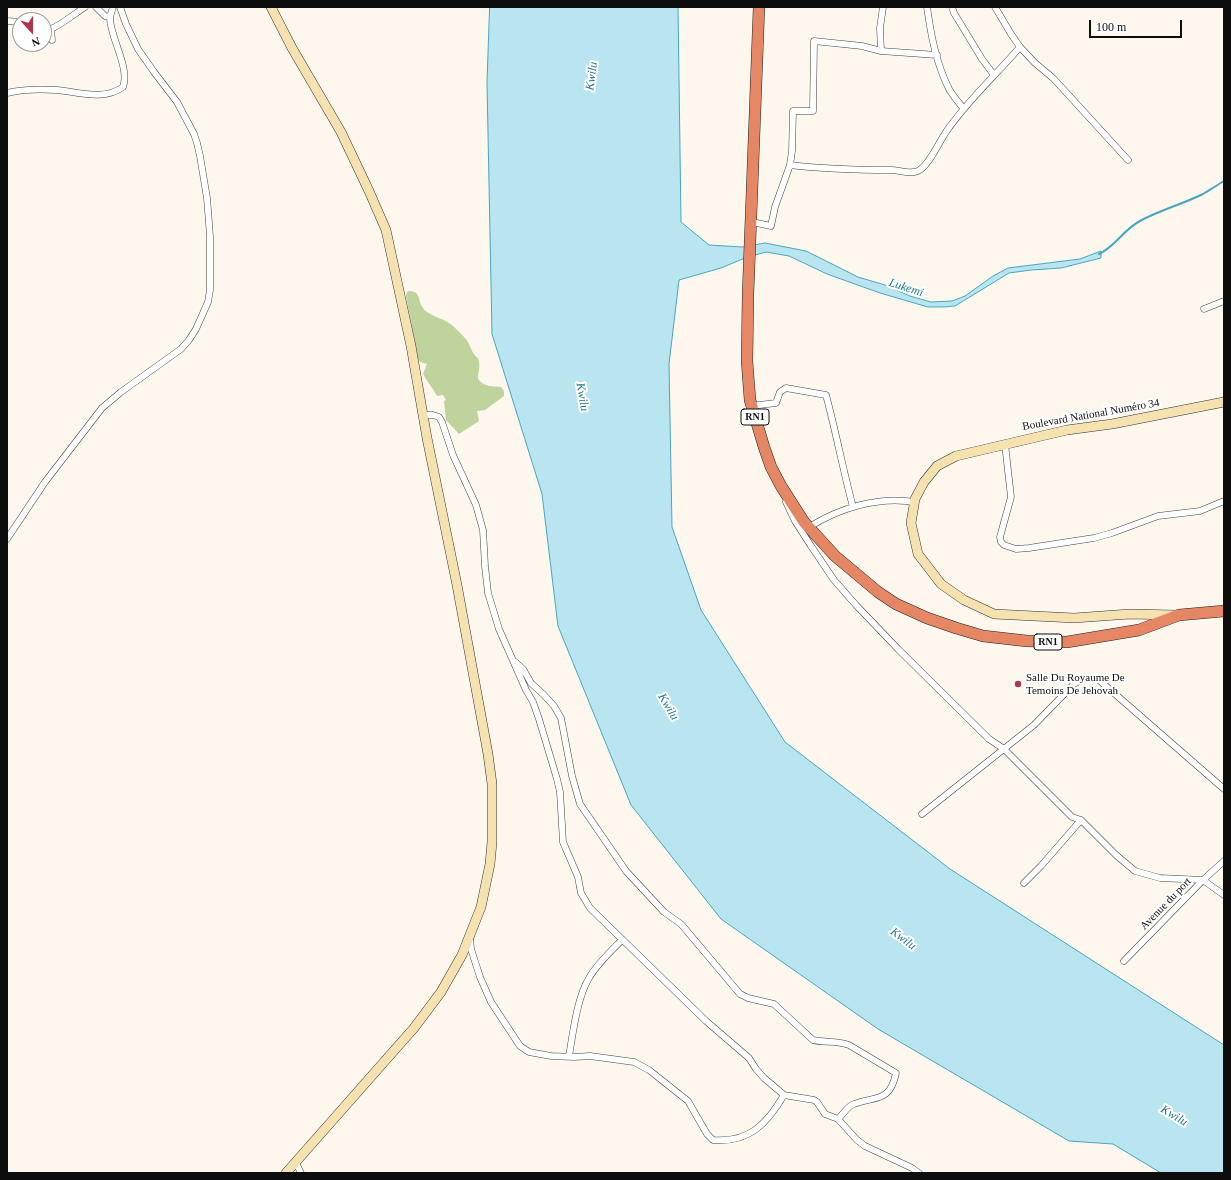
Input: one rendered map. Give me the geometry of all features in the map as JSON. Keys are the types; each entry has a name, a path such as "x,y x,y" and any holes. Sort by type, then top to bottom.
{"highway":[{"name":"RN1","path":"759,7 752,223 748,295 747,361 751,406 764,448 772,467 792,504 804,522 835,556 878,592 896,604 927,618 982,636 1027,641 1067,642 1139,630 1179,615 1224,611"}],"main road":[{"path":"271,7 292,48 341,132 386,230 411,346 427,438 457,585 477,690 492,784 492,842 490,864 481,907 462,955 431,1008 286,1173"},
{"name":"Boulevard National Numéro 34","path":"1179,615 1130,614 1074,618 994,614 964,600 941,584 918,554 911,523 915,502 924,482 937,466 956,456 1067,430 1112,424 1224,402"}],"street":[{"path":"52,29 63,24 85,7"},
{"path":"96,7 105,16 110,18"},
{"path":"7,93 31,89 99,94 111,93 123,87 125,78 110,18 113,7"},
{"path":"7,539 45,482 102,408 138,379 181,349 196,329 208,302 210,236 207,198 197,143 177,102 138,49 120,7"},
{"path":"881,51 880,28 883,7"},
{"path":"927,7 932,38 937,55 950,90 964,109"},
{"path":"952,7 954,13 982,59 994,75"},
{"path":"994,7 1020,47 1035,63 1053,78 1128,160"},
{"path":"752,223 771,226 775,207 790,165 792,152 793,111 813,111 814,41 862,46 881,51 937,55"},
{"path":"790,165 873,171 892,170 911,173 917,171 924,166 947,130 964,109 1020,47"},
{"path":"1204,309 1224,301"},
{"path":"751,406 776,403 780,392 786,388 826,395 836,434 842,468 853,507"},
{"path":"424,415 439,417 442,422 453,455 476,505 483,530 484,566 488,593 499,630 526,690 533,702 553,762 560,792 563,842 578,877 581,893 590,908 706,1021 749,1058 760,1074 784,1095 814,1100 819,1104 825,1114 838,1119 864,1146 906,1165 919,1173"},
{"path":"1005,444 1011,497 1000,537 1001,542 1004,545 1016,549 1094,538 1158,516 1200,511 1224,501"},
{"path":"772,467 781,493 795,521 834,580 898,649 989,738 1004,749 1072,817 1081,820 1116,856 1135,871 1160,878 1203,880 1224,895"},
{"path":"809,527 825,518 853,507 893,500 915,502"},
{"path":"513,660 518,664 531,683 554,706 561,718 572,776 580,804 632,877 664,912 681,924 740,994 748,998 774,1004 813,1040 849,1044 896,1073 895,1080 890,1089 884,1095 878,1099 850,1106 838,1119"},
{"path":"922,814 1034,725 1074,684 1083,679 1090,678 1099,680 1224,789"},
{"path":"1024,883 1041,866 1081,820"},
{"name":"Avenue du port","path":"1124,961 1203,880 1224,861"},
{"path":"470,936 480,977 491,1002 520,1046 529,1052 551,1056 590,1056 634,1062 649,1070 688,1100 707,1134 713,1140 734,1139 754,1131 774,1112 784,1095"},
{"path":"568,1056 581,995 589,978 603,959 622,940"},
{"path":"296,1163 301,1173"}],"green space":[{"path":"409,291 418,295 421,305 425,310 431,315 449,323 467,340 479,361 478,379 480,382 488,386 501,387 504,391 504,396 485,410 477,411 479,421 459,434 446,420 444,401 446,400 443,395 437,396 423,374 427,364 420,362 418,358 406,296 407,292"}],"water":[{"name":"Kwilu","path":"490,7 678,7 681,222 709,245 742,247 765,243 806,251 858,277 931,302 952,301 965,296 993,276 1008,268 1080,259 1101,251 1101,258 1061,268 1009,273 955,306 943,307 928,307 880,293 827,274 789,256 766,252 745,258 721,268 679,280 669,364 672,527 701,610 785,742 950,869 1224,1045 1224,1173 1161,1173 1113,1144 1069,1141 878,1029 721,919 631,805 558,626 542,494 492,334 487,83"}],"waterway":[{"name":"Lukemi","path":"1099,254 1110,247 1134,224 1203,194 1224,181"}],"place":[{"name":"Salle Du Royaume De Temoins De Jehovah","path":"1018,684"}]}
